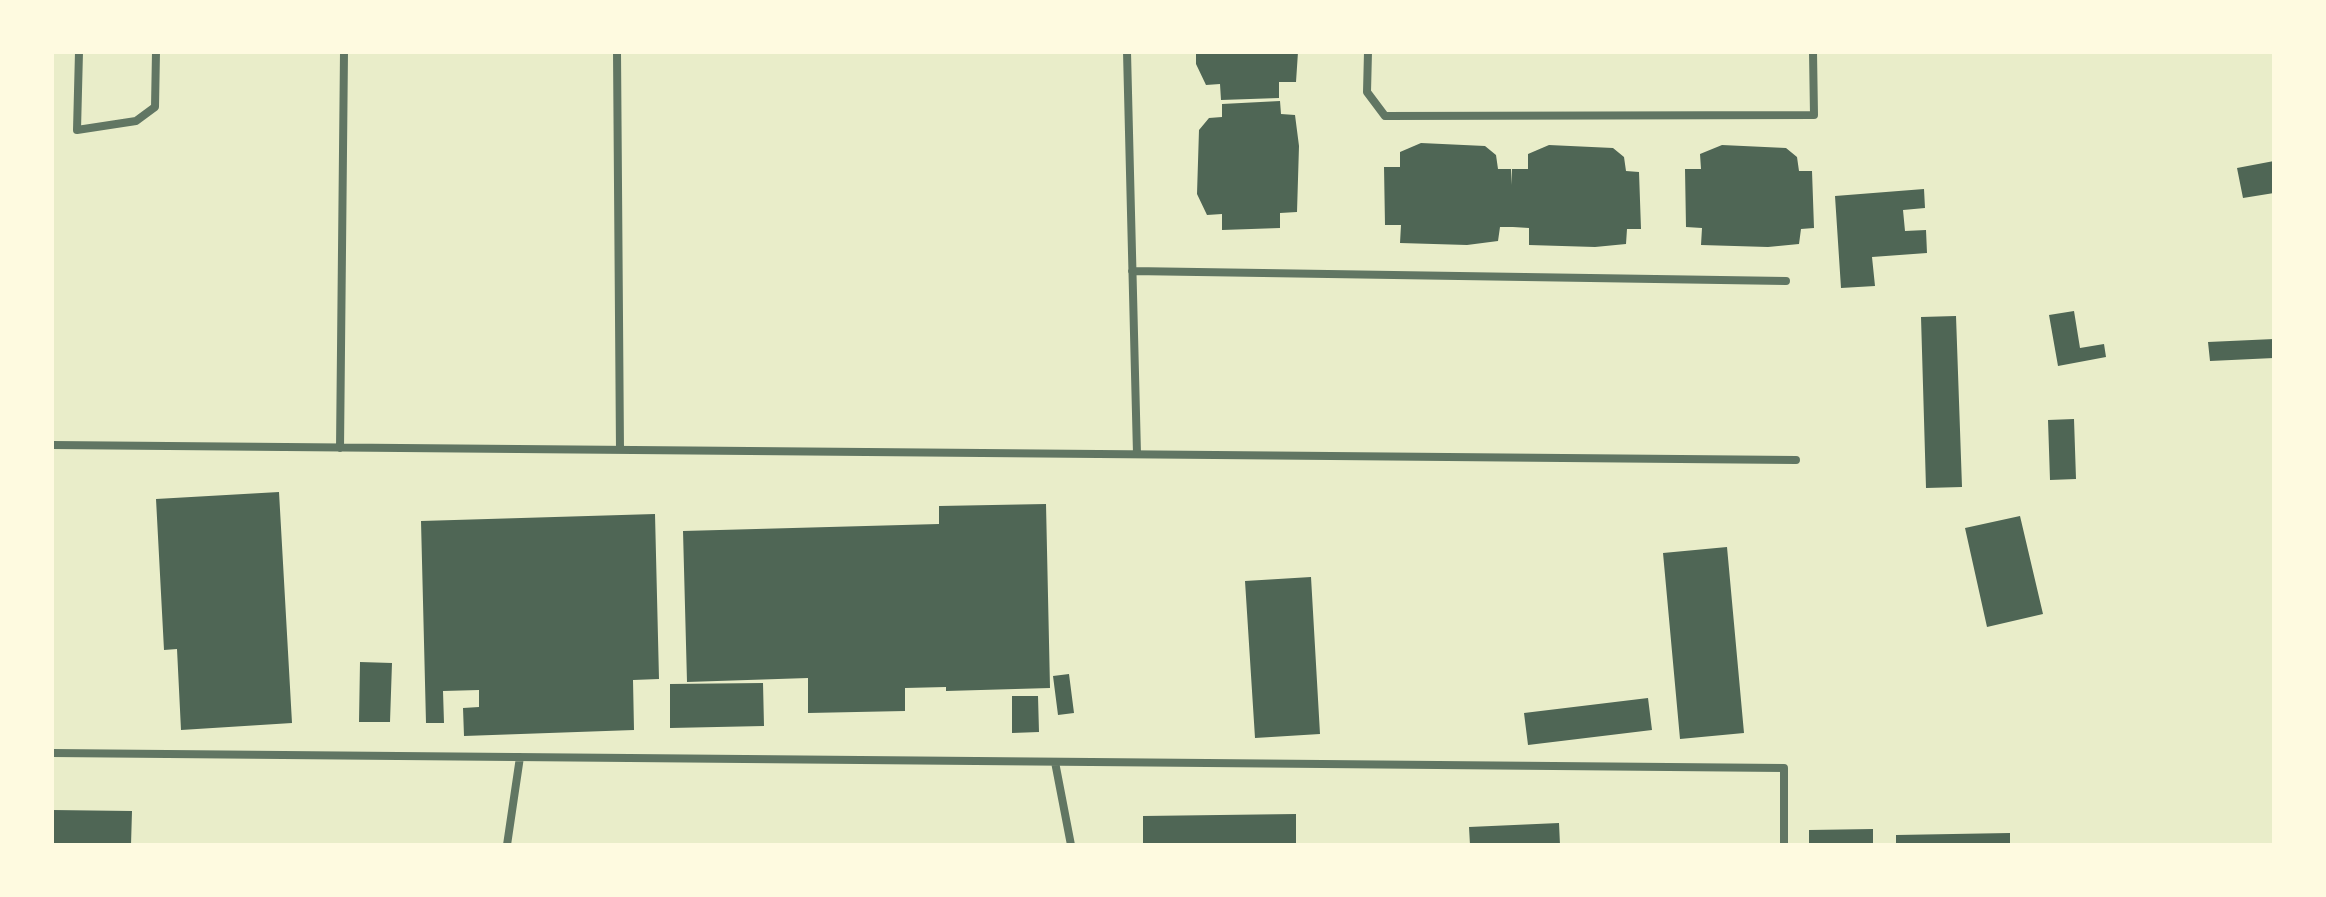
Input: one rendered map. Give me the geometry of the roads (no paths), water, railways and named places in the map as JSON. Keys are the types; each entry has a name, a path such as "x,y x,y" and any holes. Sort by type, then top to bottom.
{"street":[{"path":"79,52 77,130 136,121 155,107 156,52"},
{"path":"340,448 344,52"},
{"path":"617,52 620,450"},
{"path":"1127,52 1137,454"},
{"path":"1368,52 1367,92 1385,116 1814,115 1813,52"},
{"path":"1132,271 1786,281"},
{"path":"52,445 1796,460"},
{"path":"52,753 1784,768 1784,845"},
{"path":"507,845 520,757"},
{"path":"1055,762 1071,845"}]}
